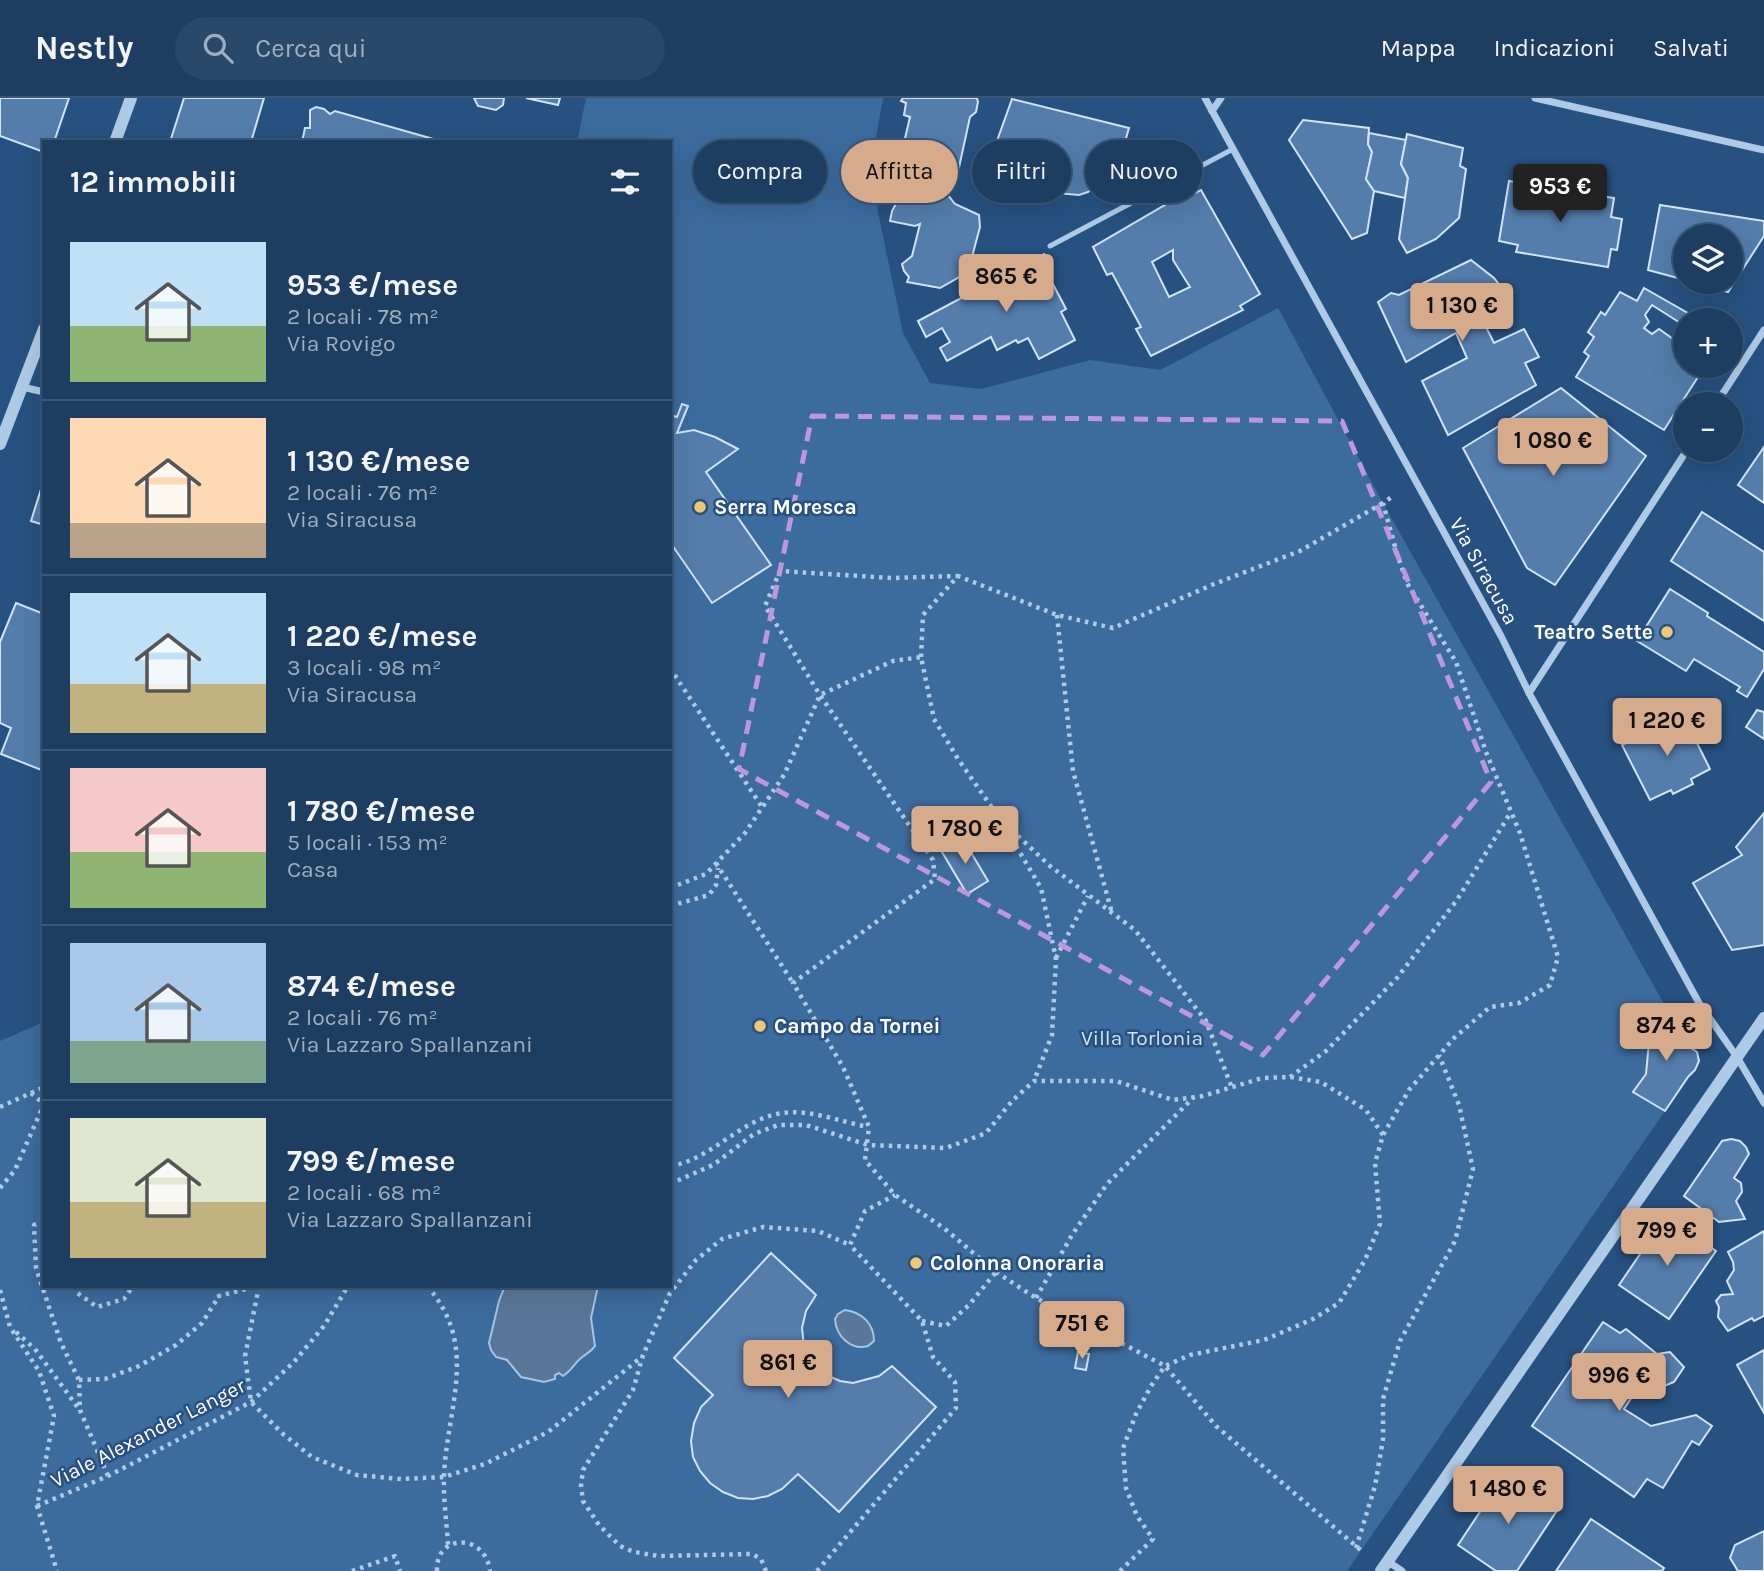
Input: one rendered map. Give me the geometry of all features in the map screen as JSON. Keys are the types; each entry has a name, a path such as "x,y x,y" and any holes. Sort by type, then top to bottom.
{"street":[{"path":"116,140 131,98"},
{"name":"Via Siracusa","path":"1205,98 1699,1003 1737,1057 1764,1103"},
{"path":"1212,111 1222,98"},
{"path":"1535,98 1764,150"},
{"path":"1724,392 1764,330"},
{"path":"0,444 42,334"},
{"path":"22,387 42,392"},
{"path":"1529,693 1678,462"},
{"path":"1402,1571 1384,1566 1764,1018"}],"lane":[{"path":"1050,246 1233,149"}],"path":[{"path":"793,983 935,878 933,859 820,695 765,606 780,571 892,578 958,576 1057,615 1113,628 1214,584 1300,551 1392,497"},
{"path":"1120,1571 1153,1539 1137,1516 1126,1488 1124,1448 1136,1415 1165,1366 1190,1355 1264,1340 1313,1319 1339,1303 1365,1260 1380,1224 1375,1163 1383,1135 1409,1090 1454,1038 1490,1007 1519,1003 1550,985 1558,957 1520,833 1486,752 1456,662 1408,583 1382,503"},
{"path":"672,1183 713,1165 754,1134 778,1125 806,1125 868,1145 946,1148 986,1133 1013,1100 1034,1081 1052,1035 1056,958 1041,888 934,719 921,657 923,615 958,576"},
{"path":"1057,615 1073,771 1113,914"},
{"path":"672,887 706,874 745,833 784,775 820,695 893,662 921,657"},
{"path":"672,671 762,807"},
{"path":"1290,1077 1326,1051 1397,978 1457,900 1511,811"},
{"path":"999,819 1049,866 1135,930 1206,1021 1232,1088"},
{"path":"717,865 843,1067 869,1127 864,1160 895,1195 945,1229 996,1272 1036,1298 1165,1366 1216,1426 1364,1553"},
{"path":"672,905 709,895 716,885 717,865"},
{"path":"1056,958 1088,895"},
{"path":"1356,1548 1375,1486 1383,1439 1383,1399 1400,1341 1455,1241 1473,1169 1459,1105 1438,1055"},
{"path":"1034,1081 1116,1081 1173,1100 1232,1088 1262,1078 1290,1077 1321,1082 1366,1110 1383,1135"},
{"path":"0,1107 42,1088"},
{"path":"31,1093 42,1102"},
{"path":"1036,1298 1072,1236 1107,1184 1194,1097"},
{"path":"0,1188 15,1170 42,1109"},
{"path":"672,1165 698,1157 767,1116 786,1112 869,1127"},
{"path":"850,1245 865,1211 895,1195"},
{"path":"42,1222 34,1225 36,1268 42,1286"},
{"path":"766,1571 761,1559 752,1554 659,1556 634,1552 620,1546 599,1525 583,1500 580,1486 583,1470 633,1390 643,1355 670,1293 696,1260 722,1239 763,1227 818,1231 850,1245 922,1321 933,1357 955,1382 956,1408 817,1571"},
{"path":"922,1321 946,1326 969,1305 996,1272"},
{"path":"43,1288 61,1343 79,1380 80,1410"},
{"path":"75,1288 76,1292 97,1307 124,1298 132,1288"},
{"path":"79,1380 105,1379 139,1366 176,1345 202,1323 219,1296 220,1288"},
{"path":"219,1296 250,1288"},
{"path":"258,1288 244,1356 251,1402 283,1434 312,1457 357,1475 380,1478 444,1477 485,1464 548,1432 643,1355"},
{"name":"Viale Alexander Langer","path":"37,1506 108,1476 251,1402 294,1362 324,1326 347,1288"},
{"path":"429,1288 442,1304 452,1324 458,1357 444,1477 449,1546"},
{"path":"0,1290 10,1326 39,1371 54,1416 37,1506 57,1571"},
{"path":"10,1326 35,1349 80,1410 108,1476"},
{"path":"437,1571 440,1555 449,1546 460,1542 472,1544 482,1550 490,1571"},
{"path":"352,1571 395,1556 400,1571"}],"highlighted area":[{"path":"812,416 1342,421 1491,782 1263,1055 739,769"}],"green space":[{"name":"Villa Torlonia","path":"586,98 883,98 876,140 841,140 841,203 876,203 903,333 930,383 981,389 1090,360 1160,370 1278,308 1383,503 1687,1045 1698,1057 1665,1111 1347,1571 0,1571 0,1041 42,1023 42,1288 672,1288 672,140 577,140"}],"shaded area":[{"path":"504,1288 598,1288 591,1318 595,1346 563,1376 559,1373 555,1375 555,1379 544,1382 521,1377 507,1360 496,1357 491,1350 489,1343"},
{"path":"845,1310 857,1313 869,1324 874,1341 868,1346 850,1344 841,1336 835,1319"}],"building":[{"path":"0,98 69,98 55,140 42,140 42,151 0,136"},
{"path":"184,98 264,98 252,140 171,140"},
{"path":"474,98 504,98 503,105 496,110 478,106"},
{"path":"526,98 560,98 558,105"},
{"path":"903,98 977,98 976,112 970,117 958,172 958,140 905,140 910,117 904,115 906,103 901,101"},
{"path":"1012,99 1129,128 1126,140 1085,140 1085,193 1079,195 1071,194 1071,140 997,140"},
{"path":"316,107 330,114 335,111 437,140 302,140 305,128 310,128 310,110"},
{"path":"1303,120 1369,128 1368,144 1372,152 1366,179 1374,191 1367,233 1352,239 1289,140"},
{"path":"1369,133 1406,140 1401,164 1408,178 1405,198 1374,191 1366,179 1372,152 1368,144"},
{"path":"1407,134 1463,148 1460,166 1466,169 1459,218 1436,239 1407,253 1399,239 1408,178 1401,164"},
{"path":"1509,181 1614,198 1611,217 1622,219 1617,250 1611,249 1608,267 1516,252 1518,245 1499,241"},
{"path":"1202,192 1260,294 1240,306 1243,310 1151,356 1136,329 1141,327 1112,273 1107,275 1093,247 1168,203 1202,203","holes":["1173,250 1173,260 1190,287 1169,297 1152,262"]},
{"path":"896,203 954,203 979,215 980,227 968,272 940,288 907,282 909,277 902,264 912,256 920,224 915,226 890,221"},
{"path":"1660,205 1764,221 1764,236 1743,269 1743,224 1673,224 1673,277 1648,270"},
{"path":"1044,254 1051,266 1045,269 1066,309 1061,312 1075,340 1039,359 1028,338 1018,343 1016,340 997,350 991,337 947,361 940,348 950,342 942,328 926,337 918,321"},
{"path":"1471,260 1494,278 1512,301 1481,317 1494,343 1524,329 1539,357 1525,363 1536,385 1448,435 1422,381 1467,358 1456,333 1406,362 1378,302 1391,293 1399,295"},
{"path":"1644,288 1679,308 1673,308 1673,318 1652,305 1645,315 1649,322 1644,328 1652,334 1659,329 1673,339 1673,378 1697,378 1688,392 1673,392 1673,416 1664,430 1576,377 1589,356 1584,352 1594,337 1588,332 1601,312 1605,315 1620,292 1637,301"},
{"path":"1561,388 1646,456 1555,585 1527,568 1463,448"},
{"name":"Serra Moresca","path":"682,404 688,406 677,433 694,430 738,449 706,472 771,565 712,603 672,545 672,416 677,417"},
{"path":"1764,447 1764,503 1738,485"},
{"path":"42,486 42,524 31,521"},
{"path":"1702,512 1764,552 1764,621 1671,561"},
{"path":"1670,589 1764,652 1764,669 1747,697 1737,691 1740,687 1694,659 1686,671 1637,641"},
{"path":"16,603 42,613 42,770 1,754 11,728 0,723 0,642"},
{"path":"1757,710 1764,712 1764,739 1746,727"},
{"path":"1683,715 1710,769 1691,779 1693,784 1673,794 1671,790 1650,800 1622,745"},
{"path":"1764,813 1764,945 1732,950 1693,883 1742,855 1736,847"},
{"path":"963,839 988,881 967,894 942,852"},
{"path":"1670,1013 1688,1041 1687,1045 1697,1052 1699,1061 1665,1111 1633,1092 1646,1074 1650,1031 1647,1025"},
{"path":"1722,1141 1740,1141 1749,1154 1734,1178 1741,1183 1742,1192 1736,1201 1745,1219 1719,1222 1684,1196"},
{"path":"1666,1216 1716,1251 1669,1319 1619,1285"},
{"path":"1764,1231 1764,1316 1754,1321 1752,1318 1728,1331 1718,1317 1719,1307 1716,1301 1721,1295 1733,1294 1727,1281 1734,1270 1728,1252"},
{"path":"771,1253 816,1295 806,1311 802,1328 804,1346 812,1362 824,1374 853,1383 879,1376 892,1366 936,1407 839,1512 798,1474 782,1489 768,1496 738,1498 710,1483 693,1457 691,1441 694,1423 701,1407 713,1395 674,1358"},
{"path":"1603,1322 1620,1333 1626,1329 1657,1354 1670,1352 1684,1367 1674,1382 1657,1389 1644,1379 1624,1409 1651,1426 1696,1415 1712,1426 1699,1445 1692,1441 1663,1488 1647,1479 1634,1497 1532,1426"},
{"path":"1764,1350 1764,1413 1737,1365"},
{"path":"1078,1352 1089,1354 1086,1370 1075,1368"},
{"path":"1505,1474 1558,1509 1517,1571 1496,1571 1458,1545"},
{"path":"1591,1519 1664,1568 1662,1571 1556,1571"},
{"path":"1764,1531 1764,1571 1738,1571 1730,1558 1735,1545"}],"place":[{"name":"Serra Moresca","path":"700,507"},
{"name":"Teatro Sette","path":"1667,632"},
{"name":"Campo da Tornei","path":"760,1026"},
{"name":"Colonna Onoraria","path":"916,1263"}]}
